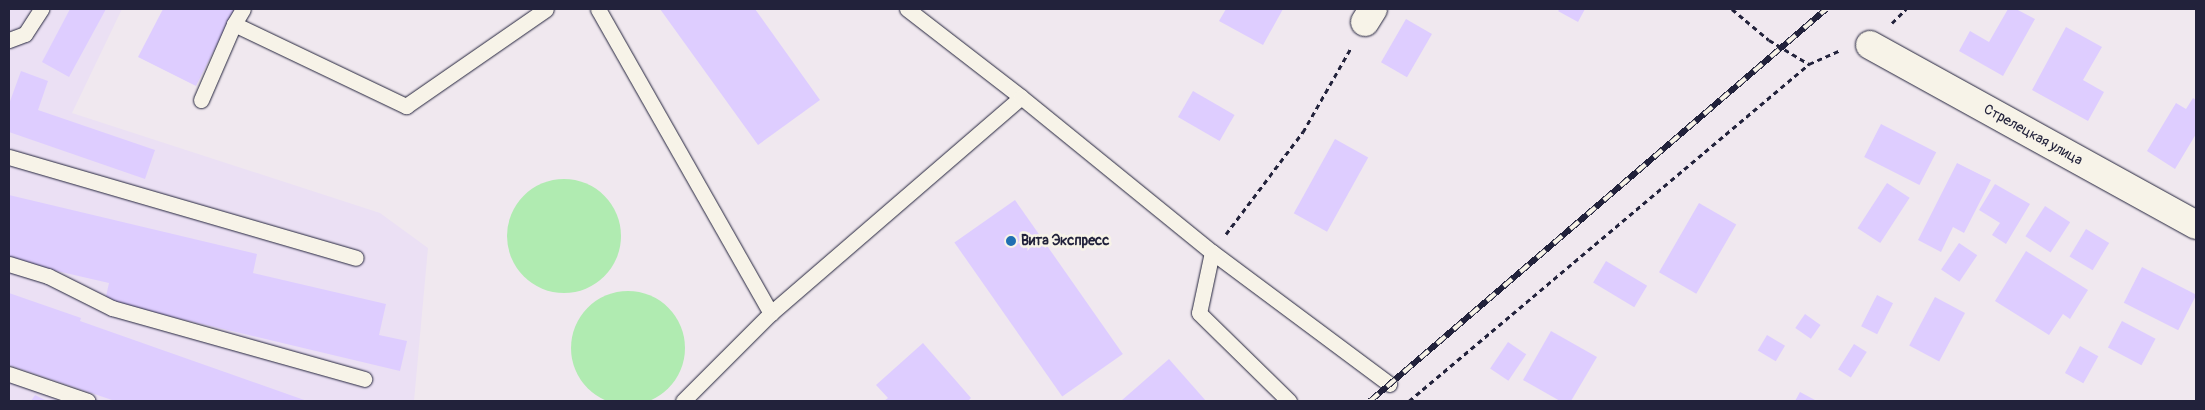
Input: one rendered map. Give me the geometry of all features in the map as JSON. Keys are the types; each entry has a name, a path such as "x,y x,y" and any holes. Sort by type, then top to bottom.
{"street":[{"name":"Стрелецкая улица","path":"1870,45 2196,225"}],"lane":[{"path":"9,40 24,34 41,9"},
{"path":"201,100 234,24 243,9"},
{"path":"234,24 406,106 546,9"},
{"path":"598,9 771,313"},
{"path":"907,9 1021,97 1212,252 1389,384"},
{"path":"683,401 771,313 1021,97"},
{"path":"9,156 356,258"},
{"path":"1212,252 1199,313 1288,401"},
{"path":"9,264 48,276 112,308 364,378"},
{"path":"9,374 88,401"}],"path":[{"path":"1732,9 1769,40 1809,64"},
{"path":"1212,252 1303,132 1369,15"},
{"path":"1409,401 1809,64 1853,45 1870,45"}],"shaded area":[{"path":"9,9 122,9 72,113 380,213 428,248 414,401 9,401"}],"green space":[{"path":"564,179 586,183 605,195 617,214 621,236 617,258 605,277 586,289 564,293 542,289 523,277 511,258 507,236 511,214 523,195 542,183"},
{"path":"628,291 650,295 668,308 681,326 685,348 681,370 668,388 650,401 628,405 606,401 588,388 575,370 571,348 575,326 588,308 606,295"}],"building":[{"path":"70,9 106,9 69,77 42,62"},
{"path":"163,9 235,9 196,86 138,57"},
{"path":"660,9 755,9 820,100 758,145"},
{"path":"1226,9 1283,9 1263,45 1219,21"},
{"path":"1560,9 1585,9 1578,22 1558,11"},
{"path":"2008,9 2016,9 2035,19 2003,76 1959,51 1970,31 1989,42"},
{"path":"1406,19 1432,34 1407,77 1381,62"},
{"path":"2066,27 2102,47 2083,80 2104,92 2088,121 2032,90"},
{"path":"21,71 48,81 38,110 155,150 145,179 9,132 9,104"},
{"path":"1193,91 1235,115 1220,141 1178,117"},
{"path":"2193,98 2196,100 2196,134 2175,169 2147,151 2176,103 2186,109"},
{"path":"1881,124 1936,152 1919,185 1864,157"},
{"path":"1335,139 1368,157 1327,232 1294,213"},
{"path":"1957,163 1991,180 1964,233 1953,227 1941,252 1918,240"},
{"path":"1887,183 1910,198 1880,243 1858,228"},
{"path":"1995,184 2030,204 2006,244 1992,235 2000,223 1979,210"},
{"path":"9,195 257,254 253,273 386,304 379,335 407,341 400,371 105,301 109,283 9,260"},
{"path":"1015,200 1123,354 1062,396 954,242"},
{"path":"1699,203 1736,224 1696,294 1659,272"},
{"path":"2045,206 2070,222 2051,253 2025,236"},
{"path":"2086,229 2109,243 2093,270 2070,256"},
{"path":"1959,243 1977,255 1959,282 1941,270"},
{"path":"2026,251 2088,290 2070,319 2063,314 2049,335 1995,301"},
{"path":"1606,261 1647,286 1634,307 1593,282"},
{"path":"2142,267 2196,295 2178,330 2124,303"},
{"path":"9,293 81,318 80,321 307,401 115,401 9,365"},
{"path":"1877,295 1893,303 1877,334 1861,326"},
{"path":"1935,297 1965,313 1939,362 1909,346"},
{"path":"1805,314 1821,325 1811,339 1795,328"},
{"path":"2122,321 2156,339 2141,365 2108,347"},
{"path":"1551,331 1597,357 1571,401 1560,401 1523,380"},
{"path":"1767,335 1785,346 1776,361 1758,350"},
{"path":"1508,342 1526,354 1508,381 1490,369"},
{"path":"923,343 971,398 968,401 884,401 888,398 876,385"},
{"path":"1854,344 1867,352 1851,377 1838,369"},
{"path":"2080,346 2098,356 2083,383 2065,373"},
{"path":"1169,359 1206,401 1121,401"},
{"path":"1800,392 1815,400 1815,401 1795,401"},
{"path":"35,395 47,401 31,401"}],"railway":[{"path":"1370,401 1826,9"}],"place":[{"name":"Вита Экспресс","path":"1011,241"}]}
